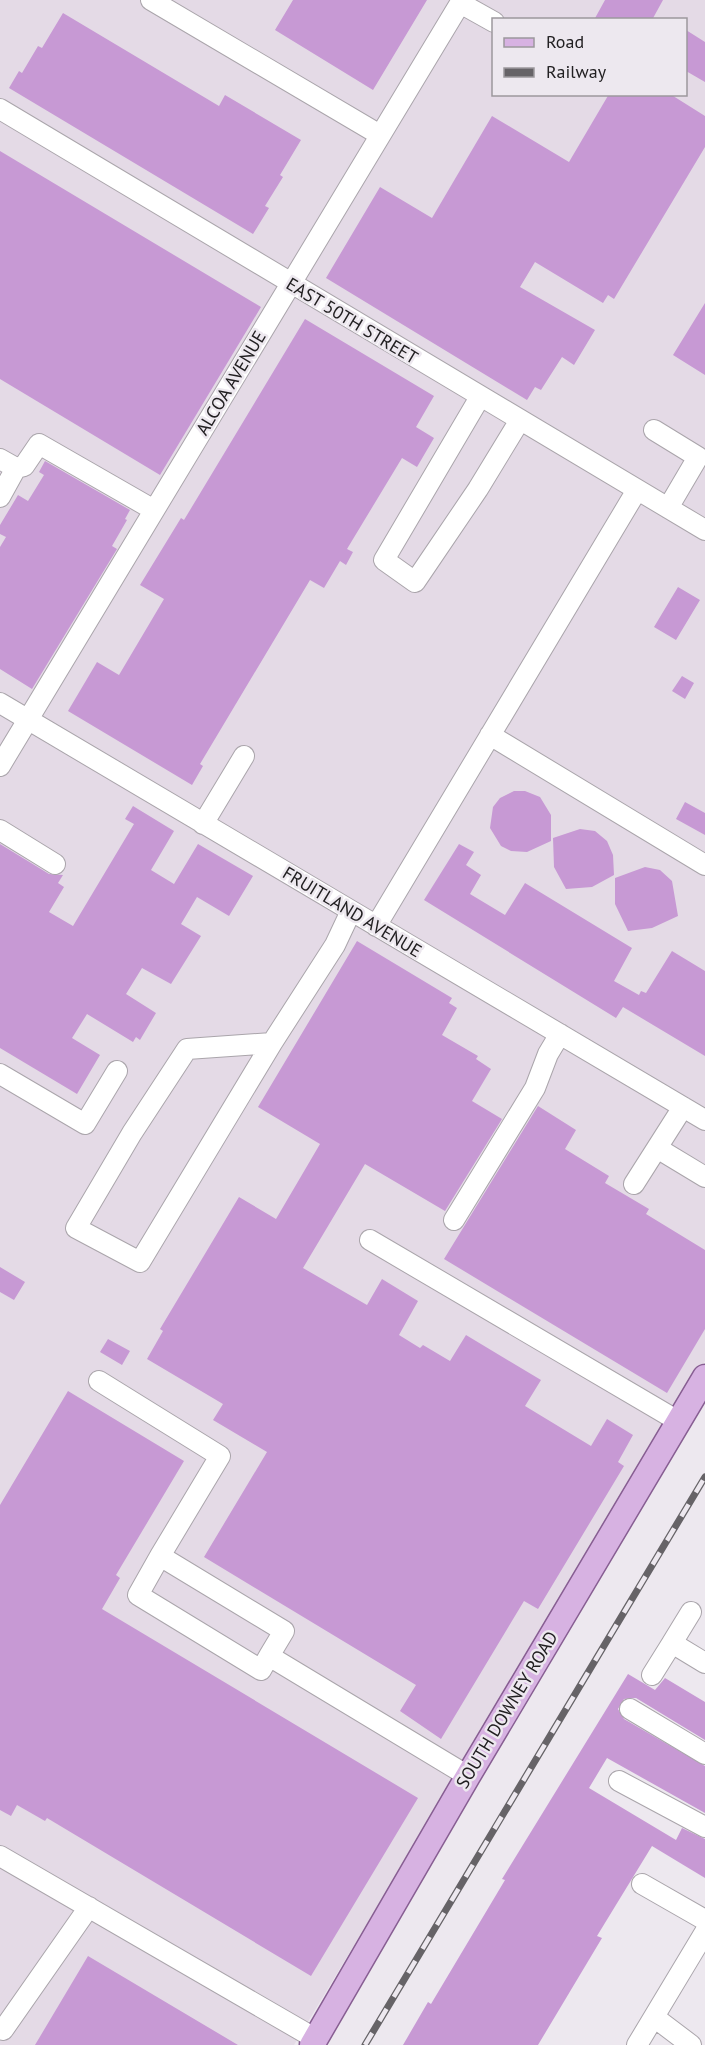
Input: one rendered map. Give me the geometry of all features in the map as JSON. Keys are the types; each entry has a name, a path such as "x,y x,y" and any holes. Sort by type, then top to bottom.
{"main road":[{"name":"SOUTH DOWNEY ROAD","path":"314,2042 468,1776 705,1377"}],"street":[{"path":"151,0 380,135"},
{"path":"461,2 492,21"},
{"name":"ALCOA AVENUE","path":"0,766 461,2"},
{"name":"EAST 50TH STREET","path":"0,109 705,530"},
{"path":"480,397 384,560 415,582 478,489 520,420"},
{"path":"654,430 702,459 668,508"},
{"path":"0,497 8,464 24,466 39,444 154,510"},
{"path":"376,926 637,490"},
{"name":"FRUITLAND AVENUE","path":"0,704 705,1120"},
{"path":"490,735 705,865"},
{"path":"203,824 244,756"},
{"path":"0,830 55,864"},
{"path":"272,1043 188,1049 132,1133 76,1228 140,1262 272,1043 335,945 351,911"},
{"path":"454,1220 535,1088 548,1054 560,1034"},
{"path":"0,1074 85,1124 117,1071"},
{"path":"634,1184 683,1107"},
{"path":"657,1148 705,1177"},
{"path":"370,1240 678,1422"},
{"path":"99,1381 220,1456 160,1556 138,1595 261,1670 284,1631 160,1556"},
{"path":"652,1675 692,1611"},
{"path":"672,1643 705,1663"},
{"path":"269,1656 468,1776"},
{"path":"630,1709 705,1754"},
{"path":"619,1781 705,1827"},
{"path":"0,1856 314,2042"},
{"path":"642,1884 705,1920"},
{"path":"3,2030 88,1907"},
{"path":"637,2045 705,1932"},
{"path":"654,2017 691,2045"}],"shaded area":[{"path":"0,0 705,0 705,1361 294,2045 0,2045"}],"building":[{"path":"293,0 427,0 373,90 275,30"},
{"path":"605,0 663,0 653,18 595,18"},
{"path":"63,13 219,106 225,95 301,140 280,175 283,177 265,206 269,208 253,234 9,88 19,71 22,73 38,46 42,48"},
{"path":"687,31 705,42 705,82 687,72"},
{"path":"608,96 673,96 705,116 705,147 614,299 608,295 603,303 535,262 520,287 595,330 574,365 562,357 541,390 535,387 527,400 326,278 380,187 432,218 492,116 569,162"},
{"path":"0,151 261,307 160,475 0,379"},
{"path":"705,303 705,375 673,355"},
{"path":"305,319 434,396 416,427 434,438 417,467 402,458 347,549 353,552 346,565 340,561 324,588 310,580 200,764 203,766 192,785 68,711 97,662 119,675 164,599 140,585 181,518 184,520"},
{"path":"45,461 130,510 112,546 117,549 32,689 0,669 0,547 6,537 0,534 0,525 18,495 28,501 44,475 39,472"},
{"path":"678,587 700,600 676,640 654,627"},
{"path":"682,676 694,683 685,699 672,691"},
{"path":"514,791 525,791 540,797 551,815 551,841 527,852 511,851 501,846 490,828 493,807 500,798"},
{"path":"685,802 705,813 705,835 676,819"},
{"path":"133,806 174,831 151,870 174,884 198,844 253,876 229,916 197,897 181,924 201,936 171,984 142,968 126,994 156,1013 140,1040 136,1037 133,1042 87,1014 72,1038 100,1055 77,1094 0,1048 0,844 49,874 63,875 58,883 64,887 49,912 73,926 134,824 125,819"},
{"path":"580,829 595,831 607,841 613,855 614,875 592,887 566,889 554,867 553,838"},
{"path":"459,844 474,852 466,865 481,875 470,894 505,915 525,883 632,948 614,981 639,995 641,991 646,993 672,951 705,971 705,1056 623,1007 616,1018 424,900"},
{"path":"645,867 660,870 672,881 678,916 652,928 628,931 615,904 615,878"},
{"path":"357,941 452,998 449,1003 457,1008 442,1035 478,1056 476,1059 491,1069 472,1101 502,1119 445,1211 365,1164 303,1268 367,1305 382,1279 418,1301 399,1335 420,1348 423,1345 450,1361 466,1335 541,1380 525,1406 591,1446 607,1419 633,1435 618,1462 624,1466 538,1609 524,1601 441,1739 400,1711 416,1685 204,1557 267,1452 213,1420 223,1404 147,1359 163,1331 160,1329 239,1197 276,1219 320,1144 258,1107"},
{"path":"538,1106 576,1130 565,1149 609,1176 605,1183 649,1209 646,1214 705,1250 705,1329 667,1393 444,1259"},
{"path":"0,1267 25,1282 14,1300 0,1292"},
{"path":"108,1339 130,1351 122,1365 100,1352"},
{"path":"68,1391 184,1461 116,1575 120,1578 102,1609 418,1798 311,1976 47,1818 45,1821 17,1805 11,1816 0,1810 0,1505"},
{"path":"628,1674 655,1690 665,1678 705,1702 705,1740 636,1698 624,1699 618,1709 624,1719 705,1766 705,1813 607,1758 589,1788 676,1840 682,1828 705,1839 705,1878 652,1846 597,1936 602,1938 538,2045 403,2045 428,2002 431,2004 505,1880 502,1879"},
{"path":"88,1956 238,2045 35,2045"}],"railway":[{"path":"365,2045 705,1477"}]}
